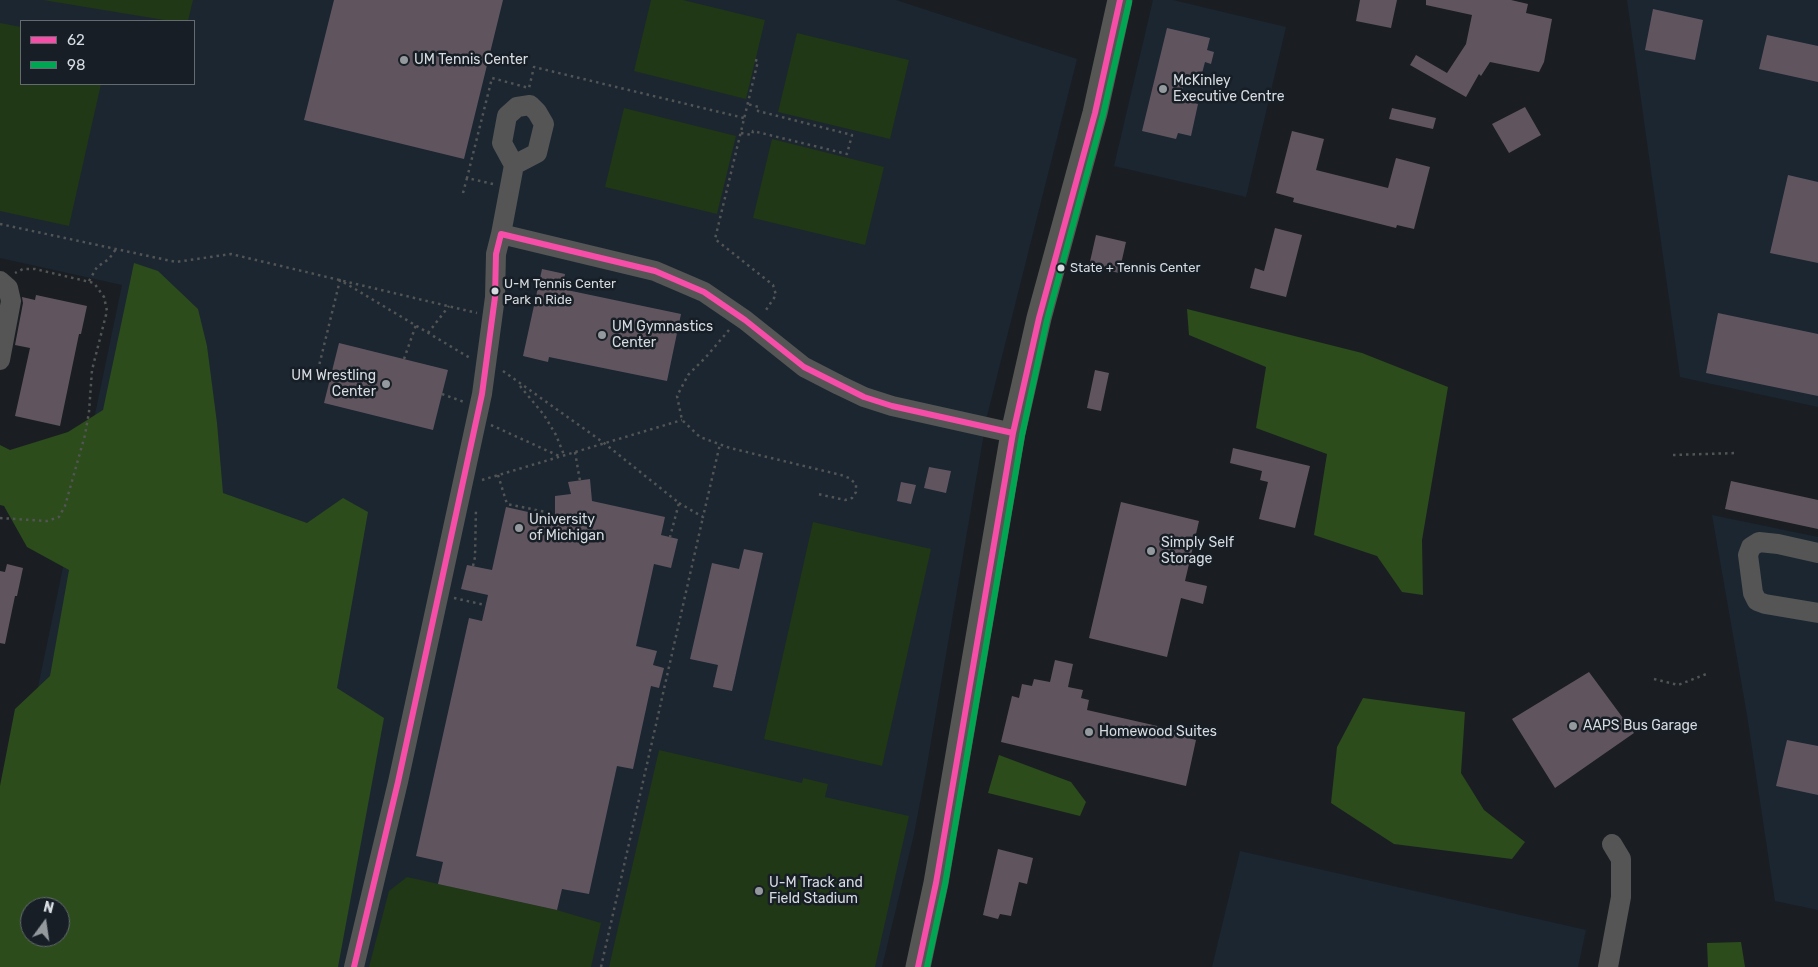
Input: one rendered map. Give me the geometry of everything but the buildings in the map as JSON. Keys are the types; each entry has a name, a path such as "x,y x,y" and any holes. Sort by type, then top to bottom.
{"main road":[{"path":"918,967 936,883 1013,433 1039,318 1095,112 1120,0"}],"street":[{"path":"354,967 419,684 478,413 487,365 495,297 496,254 514,165"},
{"path":"501,234 655,270 704,292 740,317 804,367 864,396 892,406 1013,433"},
{"path":"0,360 11,301 8,288 1,282"},
{"path":"1818,553 1759,542 1751,547 1748,555 1753,593 1756,600 1765,604 1818,612"},
{"path":"1608,967 1621,897 1621,859 1612,844"}],"path":[{"path":"755,60 758,61 715,239 773,285 776,295 761,316"},
{"path":"492,78 529,88 534,67 744,118"},
{"path":"741,133 752,135 753,131 847,154 852,135 758,111 759,107 748,104"},
{"path":"463,193 467,178"},
{"path":"0,224 176,262 231,254 482,314"},
{"path":"89,282 97,267 110,259 116,249"},
{"path":"0,518 47,521 58,517 65,506 85,436 90,412 92,370 107,311 104,297 94,283 35,269 23,268 1,282"},
{"path":"340,280 477,362 500,368 604,444 679,503 703,517"},
{"path":"331,373 318,370 340,280"},
{"path":"428,333 449,306"},
{"path":"740,317 706,357 688,374 677,396 682,420 700,437 720,444 840,475 849,478 856,484 856,492 852,498 845,500 818,494"},
{"path":"404,359 416,325"},
{"path":"516,381 544,415 556,435 564,455"},
{"path":"442,394 467,403"},
{"path":"475,482 682,420"},
{"path":"488,424 560,457"},
{"path":"601,967 720,444"},
{"path":"576,452 580,481"},
{"path":"1673,455 1738,453"},
{"path":"498,475 507,504 551,513"},
{"path":"670,537 679,503"},
{"path":"473,566 475,557 475,504"},
{"path":"1654,679 1678,686 1709,673"}],"shaded area":[{"name":"University of Michigan","path":"0,0 896,0 1077,59 987,416 914,834 882,967 0,967 0,869 122,285 0,258"},
{"path":"1153,0 1173,0 1286,27 1246,197 1114,166"},
{"path":"1627,0 1818,0 1818,407 1680,377"},
{"path":"1712,515 1818,537 1818,910 1775,901 1747,715"},
{"path":"1240,851 1586,930 1578,967 1212,967"}],"green space":[{"path":"43,0 193,0 188,20 164,20"},
{"path":"651,0 683,0 765,20 746,99 634,71"},
{"path":"0,23 20,27 20,85 101,85 69,226 0,211"},
{"path":"797,33 909,60 890,139 778,112"},
{"path":"624,108 736,136 717,214 605,187"},
{"path":"772,139 884,167 865,245 753,218"},
{"path":"134,263 158,271 198,309 207,346 217,423 223,493 307,523 343,498 368,512 337,688 384,718 338,967 0,967 0,786 15,709 50,676 69,570 27,547 4,506 0,505 0,445 10,450 68,432 103,410"},
{"path":"1187,309 1362,353 1448,387 1422,540 1423,595 1402,592 1377,556 1314,535 1327,454 1256,428 1266,367 1189,335"},
{"path":"813,522 931,549 882,766 764,739"},
{"path":"1363,698 1465,712 1461,773 1484,810 1525,842 1512,859 1394,844 1331,803 1337,747"},
{"name":"U-M Track and Field Stadium","path":"659,750 802,783 803,778 828,784 825,797 909,816 875,967 609,967"},
{"path":"999,755 1071,782 1086,802 1080,816 988,793"},
{"path":"407,877 557,910 601,923 591,967 369,967 389,891"},
{"path":"1741,942 1745,967 1708,967 1707,943"}],"transit line":[{"name":"62","path":"918,967 936,883 1013,433 1039,318 1095,113 1120,0"},
{"name":"98","path":"927,967 945,884 1022,435 1047,320 1103,115 1129,2"},
{"name":"62","path":"354,967 398,782 482,394 495,297 496,254 501,234 655,271 704,292 745,320 804,367 864,397 892,406 1013,433"}],"place":[{"name":"UM Tennis Center","path":"404,60"},
{"name":"McKinley Executive Centre","path":"1163,89"},
{"name":"State + Tennis Center","path":"1061,268"},
{"name":"U-M Tennis Center Park n Ride","path":"495,291"},
{"name":"UM Gymnastics Center","path":"602,335"},
{"name":"UM Wrestling Center","path":"386,384"},
{"name":"University of Michigan","path":"519,528"},
{"name":"Simply Self Storage","path":"1151,551"},
{"name":"AAPS Bus Garage","path":"1573,726"},
{"name":"Homewood Suites","path":"1089,732"},
{"name":"U-M Track and Field Stadium","path":"759,891"}]}
